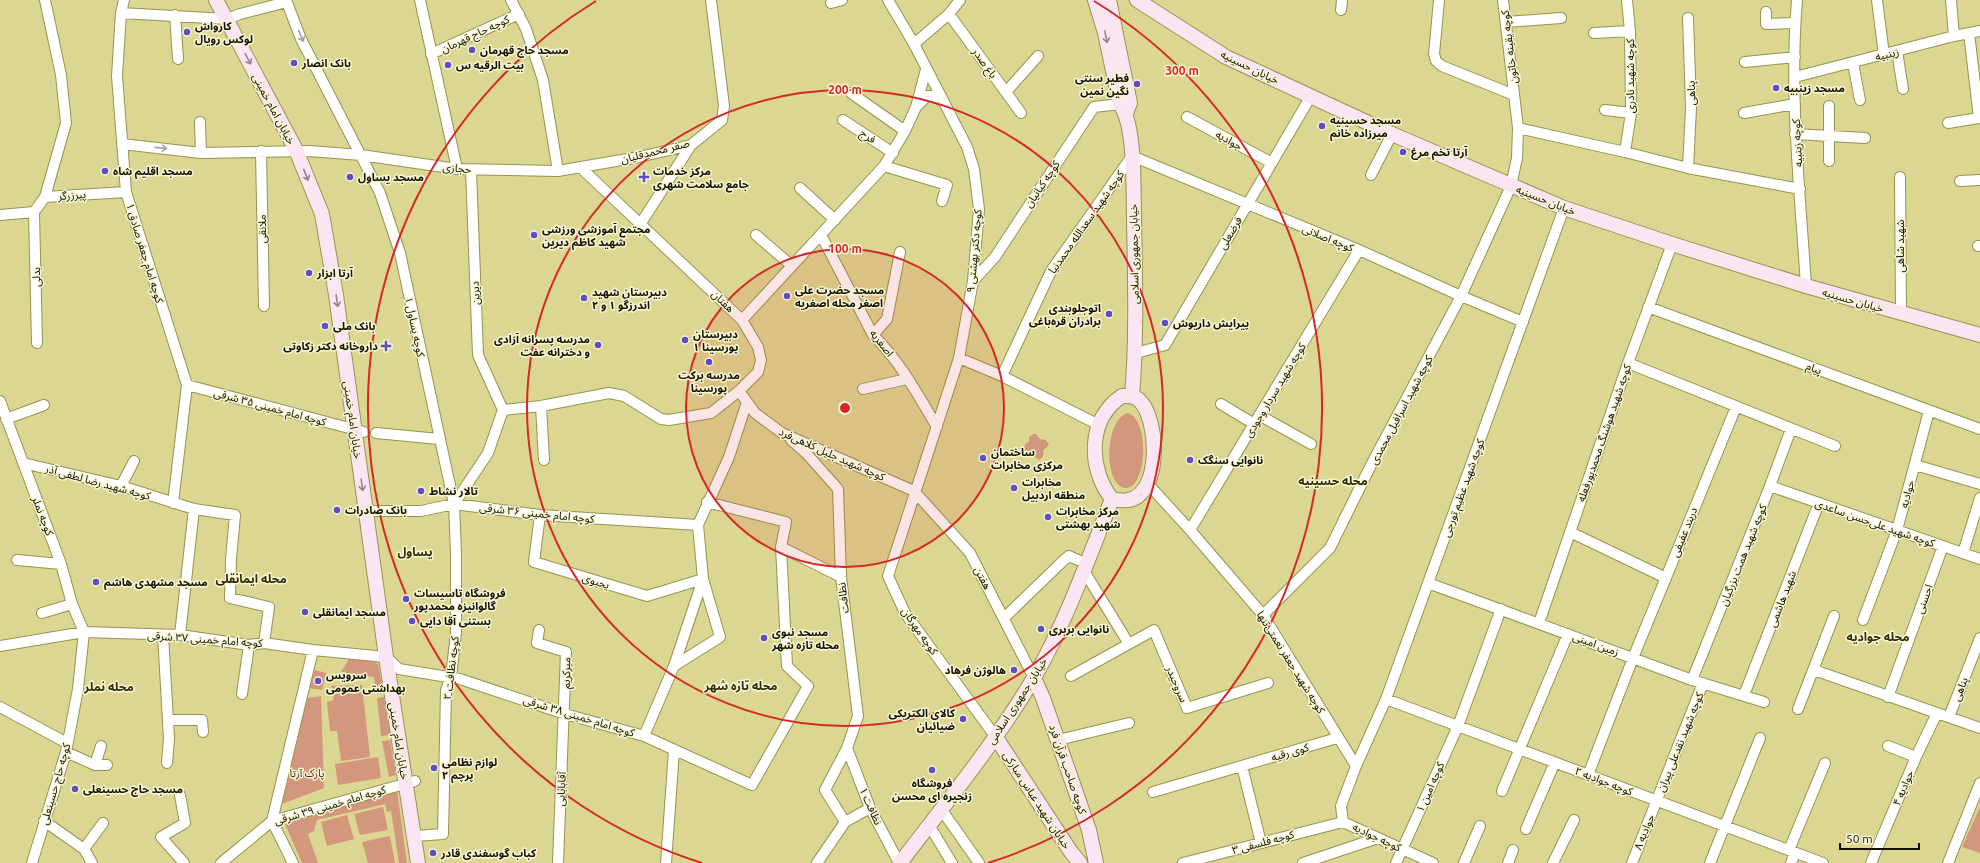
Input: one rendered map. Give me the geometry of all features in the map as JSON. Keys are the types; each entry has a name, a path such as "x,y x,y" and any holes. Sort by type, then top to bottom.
{"main road":[{"name":"خیابان امام خمینی","path":"216,0 303,151 322,214 359,430 371,511 386,657 419,836 418,863"},
{"name":"خیابان جمهوری اسلامی","path":"1095,0 1105,33 1123,108 1132,156 1136,352 1132,396"},
{"name":"خیابان جمهوری اسلامی","path":"1109,0 1130,103 1123,108"},
{"name":"خیابان حسینیه","path":"1137,0 1226,57 1392,134 1564,208 1806,286 1901,314 1980,335"},
{"path":"1122,396 1132,396 1139,400 1146,410 1151,424 1154,446 1153,467 1148,484 1140,494 1129,500 1112,499 1104,488 1096,470 1094,446 1099,425 1106,409 1113,401 1122,396"},
{"name":"خیابان جمهوری اسلامی","path":"900,863 995,736 1034,678 1065,616 1081,565 1112,499"},
{"name":"کوچه صاحب قرآن فرد","path":"1034,678 1043,698 1089,830 1096,863"},
{"name":"خیابان شهید عباس مبارکی","path":"995,736 1071,852 1080,863"}],"street":[{"path":"45,0 61,75 66,123 45,197"},
{"name":"کوچه امام جعفر صادق ۱","path":"124,0 117,76 126,192 186,385 173,503"},
{"path":"420,0 457,169"},
{"path":"511,0 526,29 543,80 558,171"},
{"name":"صفر محمدقلیان","path":"558,171 639,157 691,145 722,120 724,106 711,0"},
{"path":"832,3 842,0"},
{"name":"کوچه دکتر بهشتی ۹","path":"888,0 914,44 966,146 974,168 979,209 973,281 959,358 937,427 914,491"},
{"path":"914,44 949,14 960,0"},
{"path":"1341,10 1342,0"},
{"name":"کوچه یقینه خاتون","path":"1438,0 1434,54 1436,61 1442,66 1514,95"},
{"name":"کوچه یقینه خاتون","path":"1503,0 1518,128 1517,158 1511,186"},
{"name":"کوچه شهید نادری","path":"1625,152 1631,113 1630,31 1627,0"},
{"name":"کوچه زینبیه","path":"1797,0 1795,23 1795,134 1806,286"},
{"path":"1877,0 1884,55"},
{"path":"1951,0 1954,36"},
{"path":"122,12 227,20 240,14 286,1"},
{"name":"کوچه یساول ۱","path":"286,1 301,39 380,193 400,253 454,504"},
{"path":"1766,12 1766,24 1795,23"},
{"name":"کوچه حاج قهرمان","path":"431,54 518,14"},
{"name":"باغ صدر","path":"949,14 1021,113"},
{"path":"174,15 178,59"},
{"path":"1506,22 1561,18"},
{"name":"پناهی","path":"1688,18 1691,108 1688,168"},
{"path":"1594,33 1630,31"},
{"name":"زینبیه","path":"1795,77 1954,36 1980,31"},
{"path":"1948,123 1979,118 1969,33"},
{"path":"1897,51 1903,89"},
{"path":"1006,92 1038,56"},
{"path":"1745,62 1795,57"},
{"path":"1853,63 1860,100"},
{"path":"742,320 884,166 893,153 916,107 926,69"},
{"path":"851,93 905,130"},
{"path":"916,107 927,96 933,96 944,102"},
{"name":"فرضعلی","path":"1136,352 1164,345 1311,96"},
{"path":"1744,113 1795,104"},
{"name":"کوچه کیانیان","path":"973,281 995,257 1094,106 1123,108"},
{"path":"1829,106 1829,161"},
{"path":"1605,110 1631,113"},
{"name":"جوادیه","path":"1187,117 1272,163"},
{"name":"فرج","path":"843,120 893,153"},
{"path":"200,122 201,153"},
{"path":"1518,128 1688,168 1800,190"},
{"path":"1371,175 1392,134"},
{"path":"1795,134 1865,138"},
{"name":"حجازی","path":"122,144 201,153 303,151 361,155 470,170 558,171"},
{"path":"641,223 691,145"},
{"name":"ملانقی","path":"261,151 264,306"},
{"name":"کوچه اصلانی","path":"1132,156 1247,205 1359,250 1523,322"},
{"name":"کوچه شهید سعدالله محمدنیا","path":"1002,376 1051,271 1132,156"},
{"path":"884,166 947,185 942,201"},
{"name":"هفتان","path":"503,410 541,406 615,393 661,419 669,420 712,413 739,391 758,372 761,360 758,347 742,320 580,167"},
{"name":"دیرین","path":"470,170 478,355 503,410"},
{"name":"شهید شاهی","path":"1900,177 1901,314"},
{"path":"1960,181 1980,180"},
{"name":"کوچه شهید اسرافیل محمدی","path":"1264,615 1330,548 1371,465 1461,296 1511,186"},
{"path":"800,188 835,220"},
{"name":"پیرزرگر","path":"34,212 45,197 126,192"},
{"name":"کوچه شهید عظیم تورجی","path":"1356,766 1386,699 1564,208"},
{"path":"0,215 34,212"},
{"name":"بدلی","path":"34,212 37,343"},
{"path":"756,235 792,266"},
{"name":"اصغریه","path":"821,235 873,335 884,346 908,379 937,427"},
{"name":"کوچه شهید هوشنگ محمدپورفعله","path":"1539,623 1628,363 1672,244"},
{"name":"کوچه شهید سردار وجودی","path":"1190,530 1359,250"},
{"path":"873,335 887,319 900,252"},
{"name":"پیام","path":"1648,307 1980,429"},
{"path":"959,358 1002,376 1099,425"},
{"path":"1628,363 1791,430 1835,446"},
{"path":"863,389 908,379"},
{"name":"کوچه امام خمینی ۳۵ شرقی","path":"186,385 359,430"},
{"name":"کوچه شهید جلیل کلاهی‌فرد","path":"739,391 755,413 782,432 914,491"},
{"name":"کوچه نملر","path":"0,401 61,564 72,604 84,632"},
{"path":"674,666 720,636 703,579 698,525 707,502 729,457 747,402"},
{"path":"1221,404 1311,444"},
{"path":"6,419 44,405"},
{"path":"541,406 544,460"},
{"name":"دربند عفیفی","path":"1588,775 1633,658 1736,407"},
{"path":"454,504 488,453 503,410"},
{"name":"جوادیه","path":"1863,620 1897,530 1929,410"},
{"name":"کوچه شهید همت بزرگیان","path":"1692,680 1791,430"},
{"name":"نظافت","path":"782,432 806,453 838,489 841,577 858,716 848,748 825,790 846,822"},
{"path":"376,433 439,439"},
{"path":"121,486 134,461"},
{"name":"کوچه شهید رضا لطفی آذر","path":"23,463 121,486 194,509 235,515 231,559 230,598 269,607 264,643"},
{"path":"1915,465 1980,484"},
{"name":"کوچه شهید جعفر نعمتی‌تنها","path":"1148,484 1264,615 1356,766"},
{"name":"کوچه شهید علی‌حسن ساعدی","path":"1770,486 1980,559"},
{"name":"هفتن","path":"914,491 970,553 1034,678"},
{"name":"کوچه مهرگان","path":"914,491 888,576 905,613 995,736"},
{"path":"1962,553 1980,498"},
{"path":"707,502 786,522 781,547 841,577"},
{"name":"شهید هاشمی","path":"1744,695 1819,503"},
{"name":"کوچه امام خمینی ۳۶ شرقی","path":"371,511 421,511 454,504 540,515 698,525"},
{"name":"کوچه نظافت ۲","path":"419,836 443,834 446,690 451,677 456,633 456,553 454,504"},
{"path":"180,635 194,509"},
{"name":"یحیوی","path":"540,515 534,562 647,596 703,579"},
{"path":"1570,532 1666,578"},
{"name":"احسنی","path":"1888,696 1943,546"},
{"name":"کوچه امام خمینی ۳۸ شرقی","path":"386,657 398,669 460,679 565,714 644,736 752,785 808,686 787,666 781,547"},
{"path":"1004,618 1070,556 1081,565 1129,644"},
{"path":"17,560 61,564"},
{"path":"644,736 674,666 703,579"},
{"name":"زمین امینی","path":"1428,583 1692,680 1764,702"},
{"path":"42,613 72,604"},
{"name":"کوچه امین ۱","path":"1402,849 1458,726 1501,609"},
{"path":"1798,709 1834,616"},
{"name":"میرکریم","path":"539,630 537,642 566,652 565,714"},
{"name":"سروحیدر","path":"1071,676 1154,630 1187,708 1268,683"},
{"name":"کوچه امام خمینی ۳۷ شرقی","path":"0,646 84,632 180,635 249,645 264,643 313,650 386,657"},
{"name":"کوچه حاج حسینعلی","path":"32,863 67,747 78,689 84,632"},
{"path":"1502,792 1568,634"},
{"path":"163,635 168,720 167,763"},
{"name":"پناهی","path":"1949,718 1980,638"},
{"path":"242,694 249,645"},
{"path":"293,863 272,821 313,650"},
{"path":"1814,670 1980,728"},
{"name":"کوچه شهید نقدعلی پیران","path":"1657,801 1703,683"},
{"name":"کوچه جوادیه ۲","path":"1386,699 1823,863"},
{"path":"0,707 95,764 107,765"},
{"name":"جوادیه ۴","path":"1871,863 1916,757 1937,713"},
{"name":"آقابابایی","path":"558,863 565,714"},
{"path":"168,720 202,720 203,732"},
{"path":"1058,740 1129,723"},
{"name":"کوی رقیه","path":"1152,792 1338,738"},
{"path":"1710,863 1760,738"},
{"path":"95,764 101,746"},
{"path":"1888,746 1916,757"},
{"name":"نظافت ۱","path":"848,748 870,808 900,863"},
{"path":"666,863 674,750"},
{"path":"1526,829 1555,762"},
{"path":"1791,863 1792,852 1825,762"},
{"path":"1242,766 1260,843"},
{"path":"1343,822 1341,806 1356,766"},
{"name":"کوچه امام خمینی ۳۹ شرقی","path":"224,862 272,821 410,782"},
{"path":"1948,863 1980,783"},
{"path":"180,795 185,823 161,837 184,863"},
{"name":"جوادیه ۸","path":"1632,863 1657,801"},
{"path":"817,863 846,822 870,808"},
{"path":"941,809 979,863"},
{"path":"1553,863 1574,820"},
{"path":"44,821 84,849 92,863"},
{"name":"کوچه جوادیه","path":"1343,822 1433,863"},
{"name":"کوچه فلسفی ۳","path":"1183,863 1343,822"},
{"path":"84,849 103,823"},
{"path":"929,825 952,863"},
{"path":"1464,863 1480,826"},
{"path":"1303,863 1378,838"},
{"path":"1396,863 1402,849"},
{"path":"1508,863 1513,850"}],"green space":[{"path":"1128,413 1135,419 1140,428 1143,441 1143,454 1138,478 1133,485 1126,488 1118,484 1113,476 1109,452 1111,438 1115,427 1120,418"},
{"path":"1036,434 1040,439 1046,440 1049,445 1043,451 1043,456 1039,460 1023,450 1026,443 1029,442 1029,437"},
{"path":"349,659 373,661 378,664 384,693 376,694 374,677 341,672"},
{"name":"سرویس بهداشتی عمومی","path":"315,670 326,673 322,690 309,688"},
{"path":"362,685 370,757 341,761 337,731 330,731 327,702 334,700 331,686"},
{"name":"پارک آرتا","path":"321,696 324,788 282,804 307,698"},
{"path":"384,697 390,735 381,736 377,698"},
{"path":"390,740 396,775 389,777 382,741"},
{"name":"پارک آرتا","path":"378,757 381,778 338,785 335,764"},
{"path":"397,790 407,863 399,863 391,811 387,812 385,804 317,820 314,831 308,834 318,863 302,863 285,824"},
{"path":"383,807 388,830 360,835 354,814"},
{"path":"1980,807 1980,853 1962,847"},
{"path":"347,815 354,839 327,846 321,822"},
{"path":"390,836 395,863 368,863 362,842"}],"place":[{"name":"کارواش لوکس رویال","path":"187,32"},
{"name":"مسجد حاج قهرمان","path":"472,50"},
{"name":"بانک انصار","path":"294,63"},
{"name":"بیت الرقیه س","path":"448,65"},
{"name":"فطیر سنتی نگین نمین","path":"1137,84"},
{"name":"مسجد زینبیه","path":"1776,88"},
{"name":"مسجد حسینیه میرزاده خانم","path":"1322,126"},
{"name":"آرتا تخم مرغ","path":"1403,152"},
{"name":"مسجد اقلیم شاه","path":"105,171"},
{"name":"مسجد یساول","path":"350,177"},
{"name":"مرکز خدمات جامع سلامت شهری","path":"644,177"},
{"name":"مجتمع آموزشی ورزشی شهید کاظم دیرین","path":"534,235"},
{"name":"آرتا ابزار","path":"309,273"},
{"name":"مسجد حضرت علی اصغر محله اصغریه","path":"787,296"},
{"name":"دبیرستان شهید اندرزگو ۱ و ۲","path":"584,298"},
{"name":"اتوجلوبندی برادران قره‌باغی","path":"1109,314"},
{"name":"پیرایش داریوش","path":"1165,323"},
{"name":"بانک ملی","path":"325,326"},
{"name":"دبیرستان پورسینا ۱","path":"685,340"},
{"name":"مدرسه پسرانه آزادی و دخترانه عفت","path":"598,345"},
{"name":"داروخانه دکتر زکاوتی","path":"386,346"},
{"name":"مدرسه برکت پورسینا","path":"709,362"},
{"name":"ساختمان مرکزی مخابرات","path":"983,458"},
{"name":"نانوایی سنگک","path":"1190,460"},
{"name":"مخابرات منطقه اردبیل","path":"1014,488"},
{"name":"تالار نشاط","path":"421,491"},
{"name":"بانک صادرات","path":"337,510"},
{"name":"مرکز مخابرات شهید بهشتی","path":"1048,517"},
{"name":"مسجد مشهدی هاشم","path":"96,582"},
{"name":"فروشگاه تاسیسات گالوانیزه محمدپور","path":"406,599"},
{"name":"مسجد ایمانقلی","path":"305,612"},
{"name":"بستنی آقا دایی","path":"412,621"},
{"name":"نانوایی بربری","path":"1041,629"},
{"name":"مسجد نبوی محله تازه شهر","path":"764,638"},
{"name":"هالوژن فرهاد","path":"1014,670"},
{"name":"سرویس بهداشتی عمومی","path":"318,681"},
{"name":"کالای الکتریکی ضیائیان","path":"963,719"},
{"name":"لوازم نظامی پرچم ۲","path":"434,768"},
{"name":"فروشگاه زنجیره ای محسن","path":"932,770"},
{"name":"مسجد حاج حسینعلی","path":"75,789"},
{"name":"کباب گوسفندی قادر","path":"433,853"}],"district":[{"name":"محله حسینیه","path":"1333,480"},
{"name":"یساول","path":"415,551"},
{"name":"محله ایمانقلی","path":"251,578"},
{"name":"محله جوادیه","path":"1878,636"},
{"name":"محله تازه شهر","path":"741,685"},
{"name":"محله نملر","path":"109,686"}]}
